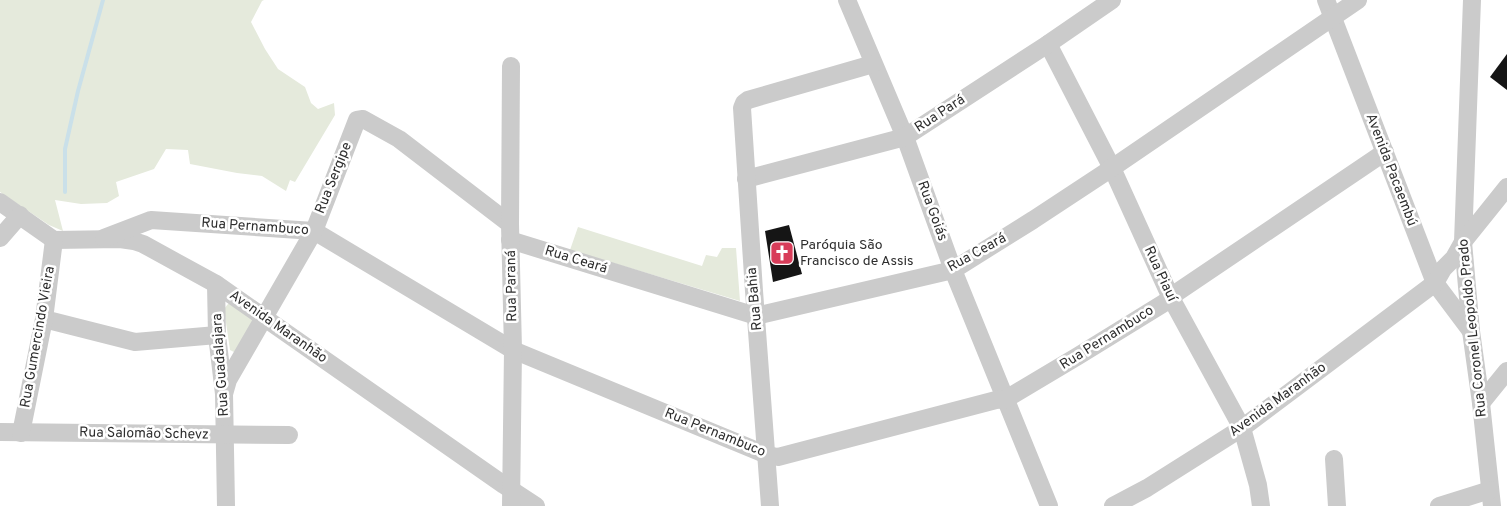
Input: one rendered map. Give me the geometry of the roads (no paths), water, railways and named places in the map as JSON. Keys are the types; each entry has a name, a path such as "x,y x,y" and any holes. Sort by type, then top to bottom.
{"street":[{"name":"Rua Goiás","path":"847,0 905,137 953,270 1049,506"},
{"name":"Rua Pará","path":"746,179 905,137 1112,0"},
{"name":"Avenida Pacaembú","path":"1326,0 1435,283 1471,331"},
{"name":"Rua Ceará","path":"358,120 363,119 399,139 510,232 756,316 953,270 1112,168 1358,0"},
{"name":"Rua Coronel Leopoldo Prado","path":"1472,0 1463,242 1471,331 1491,498"},
{"name":"Rua Piauí","path":"1048,44 1112,168 1171,298 1242,428 1258,484 1261,506"},
{"name":"Rua Bahia","path":"770,506 742,108 748,100 873,64"},
{"name":"Rua Paraná","path":"511,66 510,232 513,350 511,498"},
{"name":"Rua Sergipe","path":"224,394 228,380 314,231 358,120"},
{"name":"Rua Pernambuco","path":"104,238 151,220 314,231 513,350 767,455 778,457 1006,399 1171,298 1385,152"},
{"name":"Avenida Maranhão","path":"1113,506 1147,488 1242,428 1435,283 1443,269 1454,258 1463,242 1507,187"},
{"path":"0,202 54,240"},
{"path":"0,238 20,216"},
{"name":"Avenida Maranhão","path":"54,240 104,238 144,244 216,284 264,317 511,498 536,506"},
{"name":"Rua Gumercindo Vieira","path":"21,433 44,319 54,240"},
{"name":"Rua Guadalajara","path":"216,284 217,335 224,394 226,506"},
{"path":"44,319 135,342 217,335"},
{"path":"1481,403 1507,371"},
{"name":"Rua Salomão Schevz","path":"0,432 289,436"},
{"path":"1334,459 1337,506"},
{"path":"1439,506 1491,498"}],"waterway":[{"path":"65,192 65,149 78,91 103,0"}],"place":[{"name":"Paróquia São Francisco de Assis","path":"782,253"}]}
